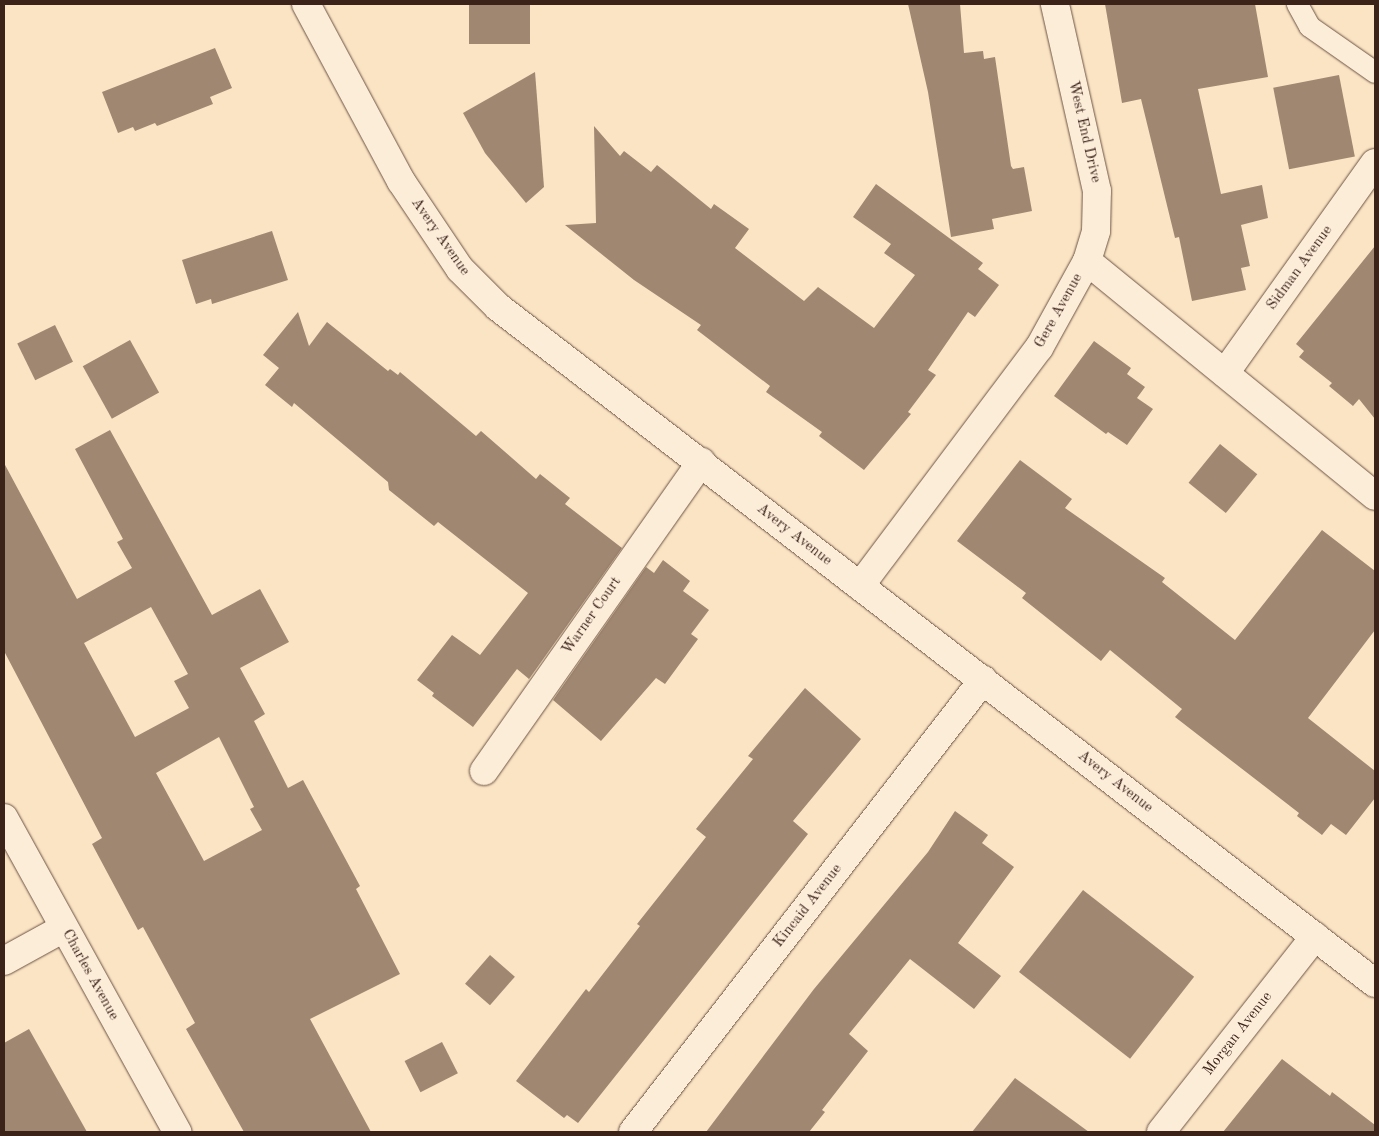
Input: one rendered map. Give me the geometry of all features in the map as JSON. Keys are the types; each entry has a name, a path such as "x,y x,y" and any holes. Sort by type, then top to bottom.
{"street":[{"name":"Avery Avenue","path":"306,4 401,182 460,270 498,307 1375,983"},
{"name":"West End Drive","path":"1055,4 1097,191 1096,231 1087,260"},
{"name":"Sidman Avenue","path":"1224,373 1375,163"},
{"name":"Gere Avenue","path":"860,586 1039,348 1087,260 1375,496"},
{"name":"Warner Court","path":"484,771 700,462"},
{"name":"Kincaid Avenue","path":"633,1132 983,680"},
{"name":"Charles Avenue","path":"4,818 177,1132"},
{"path":"4,961 64,928"},
{"name":"Morgan Avenue","path":"1161,1132 1314,936"}],"lane":[{"path":"1297,4 1309,26 1375,72"}],"building":[{"path":"469,4 530,4 530,44 469,44"},
{"path":"908,4 960,4 964,53 983,51 984,59 995,57 1011,166 1013,169 1024,167 1032,211 992,219 994,229 951,237 928,92"},
{"path":"1105,4 1255,4 1268,77 1198,89 1221,194 1262,185 1268,218 1241,225 1250,266 1241,268 1246,290 1192,301 1179,237 1175,238 1141,99 1122,103"},
{"path":"215,48 232,88 210,97 213,104 157,126 155,123 135,131 133,127 118,133 102,92"},
{"path":"535,72 544,187 526,203 485,153 463,113"},
{"path":"1339,75 1355,156 1289,169 1273,88"},
{"path":"594,126 620,156 624,151 651,172 657,165 711,209 714,204 749,229 735,248 804,301 818,287 874,328 915,275 884,253 891,244 853,217 876,184 983,263 978,269 999,285 975,317 968,312 928,370 936,375 908,412 911,414 864,470 819,436 822,432 766,392 770,386 697,330 701,325 634,280 565,225 596,223"},
{"path":"272,231 288,280 212,304 211,299 196,304 182,260"},
{"path":"1375,246 1375,419 1359,399 1353,406 1329,386 1332,383 1299,357 1304,351 1296,344"},
{"path":"298,312 309,346 327,322 388,371 390,369 398,375 400,372 476,436 481,431 536,479 540,474 570,498 565,504 622,548 529,679 517,669 473,727 432,696 434,693 417,680 452,635 480,655 528,593 438,522 434,526 389,490 388,482 294,403 292,407 265,385 279,368 263,355"},
{"path":"55,325 73,362 35,380 17,343"},
{"path":"130,340 159,392 112,419 83,366"},
{"path":"1094,341 1131,368 1127,374 1145,387 1137,398 1153,409 1127,445 1108,432 1106,434 1054,396"},
{"path":"110,430 212,615 260,589 289,642 240,668 265,714 254,721 288,788 303,780 360,886 356,889 400,974 310,1019 371,1132 244,1132 186,1029 195,1023 143,927 138,930 92,844 102,838 4,651 4,463 77,599 132,568 117,542 123,539 75,449","holes":["151,607 188,674 174,681 189,708 135,737 84,643","219,737 254,807 250,809 262,830 204,861 156,773"]},
{"path":"1220,444 1257,474 1226,513 1189,483"},
{"path":"1020,460 1072,499 1065,508 1165,578 1162,582 1235,640 1322,530 1375,571 1375,630 1308,718 1375,771 1375,798 1346,835 1331,824 1322,835 1297,816 1299,813 1175,717 1182,709 1110,650 1101,661 1022,598 1026,593 957,541"},
{"path":"663,560 690,581 683,591 709,610 691,634 698,639 665,684 656,678 601,741 553,700 646,567 654,573"},
{"path":"805,688 861,739 793,821 808,834 578,1123 567,1115 564,1118 516,1081 586,989 589,992 640,926 637,924 706,837 696,829 753,759 748,756"},
{"path":"955,811 988,835 982,843 1014,867 958,943 1001,976 974,1009 910,959 849,1034 868,1051 822,1110 825,1112 809,1132 706,1132 814,989 928,852"},
{"path":"1083,890 1194,977 1130,1059 1019,972"},
{"path":"490,955 515,977 490,1005 465,984"},
{"path":"29,1029 87,1132 4,1132 4,1043"},
{"path":"442,1042 458,1073 420,1092 405,1061"},
{"path":"1282,1059 1330,1096 1332,1092 1375,1125 1375,1132 1223,1132"},
{"path":"1015,1078 1089,1132 972,1132"}]}
